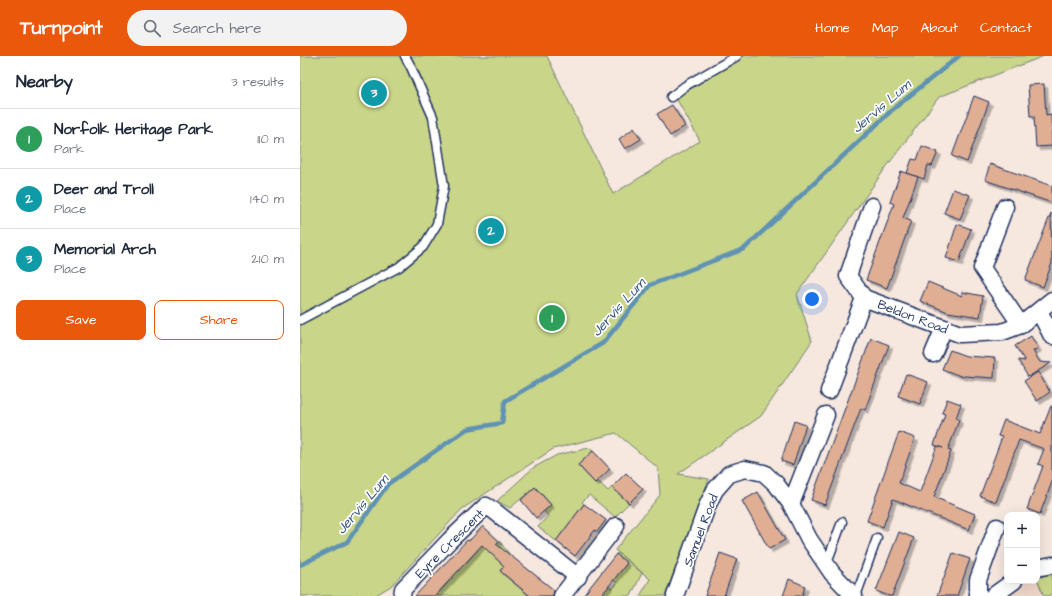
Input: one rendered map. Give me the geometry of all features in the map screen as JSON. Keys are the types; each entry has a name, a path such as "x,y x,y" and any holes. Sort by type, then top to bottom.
{"street":[{"path":"864,298 848,276 872,206"},
{"path":"1005,207 982,268 1021,325"},
{"name":"Beldon Road","path":"829,391 864,298 960,334 1002,332 1021,325 1052,300"},
{"path":"1039,311 1052,336"},
{"path":"933,354 944,328"},
{"path":"791,504 826,415"},
{"name":"Samuel Road","path":"675,596 714,490 729,474 745,469 764,473 776,484 791,504 809,539 826,565 855,596"},
{"name":"Eyre Crescent","path":"402,596 403,590 450,540 486,506 494,510 578,577"},
{"path":"562,596 616,526"},
{"path":"978,596 978,580 997,527"},
{"path":"1040,567 1052,565"},
{"path":"993,596 1010,584"}],"lane":[{"path":"300,320 399,267 423,247 437,224 444,186 433,117 405,56"},
{"path":"671,97 685,86 736,56"},
{"path":"826,565 842,522"},
{"path":"855,596 877,538"}],"shaded area":[{"path":"1052,568 1052,596 1005,596 1019,584 1040,584 1040,571"}],"green space":[{"path":"300,56 547,56 613,194 700,141 676,98 743,56 1044,56 939,97 887,166 797,294 812,341 761,416 678,474 709,479 665,596 640,596 650,579 615,550 660,495 658,468 616,433 553,449 462,509 391,586 374,596 300,596"},
{"path":"589,448 593,451 578,465 595,483 598,481 608,491 612,487 629,503 615,517 589,495 582,502 584,504 556,541 538,527 548,516 544,511 535,487 510,508 497,501 533,468 557,455"},
{"path":"470,539 499,541 511,556 500,571 530,596 438,596 437,595 452,578 441,569 463,566 478,550 469,541"},
{"path":"618,553 642,573 631,596 601,596 609,586 612,589 617,583 613,580 627,563 616,554"},
{"path":"1052,573 1052,592 1049,596 1044,596 1039,584 1040,578"}],"building":[{"path":"1044,84 1046,115 1051,114 1052,146 1036,147 1034,116 1030,116 1028,85"},
{"path":"974,96 989,102 967,162 952,156"},
{"path":"672,105 685,126 670,136 657,114"},
{"path":"634,128 641,139 625,149 619,139"},
{"path":"922,146 938,152 932,166 928,165 924,179 907,173 912,159 917,160"},
{"path":"990,164 1052,186 1052,203 985,180"},
{"path":"901,171 918,177 903,218 911,221 887,288 866,280 894,204 890,202"},
{"path":"953,189 970,195 960,219 944,213"},
{"path":"1051,213 1052,263 1043,287 1025,280"},
{"path":"957,224 971,229 959,262 946,258"},
{"path":"928,282 962,296 962,292 983,296 980,317 948,312 920,301"},
{"path":"1031,336 1038,348 1033,351 1040,362 1051,363 1028,377 1018,360 1025,361 1015,346"},
{"path":"871,338 889,345 865,410 861,408 825,505 811,500"},
{"path":"950,350 966,356 995,358 994,378 963,377 942,369"},
{"path":"1038,372 1050,392 1037,401 1024,381"},
{"path":"906,374 928,382 920,404 898,396"},
{"path":"947,399 961,404 956,418 959,420 948,450 951,451 934,497 975,514 969,530 893,499 883,527 867,521 899,432 915,438 899,483 920,492 937,446 934,445 945,414 942,413"},
{"path":"1052,406 1052,482 1040,514 1040,512 1027,509 1043,466 1038,464 1044,449 1019,440 996,502 980,496 1002,437 998,436 1004,420 1040,434"},
{"path":"794,421 806,425 793,465 781,461"},
{"path":"593,451 610,469 595,483 578,465"},
{"path":"626,473 643,489 629,503 612,487"},
{"path":"535,487 551,505 536,518 521,500"},
{"path":"758,492 785,540 769,549 742,501"},
{"path":"584,504 606,520 597,532 595,530 575,556 556,541"},
{"path":"483,526 499,541 496,544 554,590 553,596 530,596 500,571 504,566 482,545 435,596 415,596 467,540 469,541"},
{"path":"899,532 914,538 892,596 889,596 876,591"},
{"path":"720,553 737,559 724,596 705,596"},
{"path":"953,553 970,559 957,596 937,596"},
{"path":"616,554 627,563 601,596 583,596"},
{"path":"789,579 805,586 802,596 783,596"}],"waterway":[{"name":"Jervis Lum","path":"300,565 347,542 388,484 467,429 502,423 505,401 603,343 650,285 744,249 892,110 959,56"}],"place":[{"name":"Memorial Arch","path":"374,93"},
{"name":"Deer and Troll","path":"491,231"},
{"name":"Norfolk Heritage Park","path":"552,318"}]}
